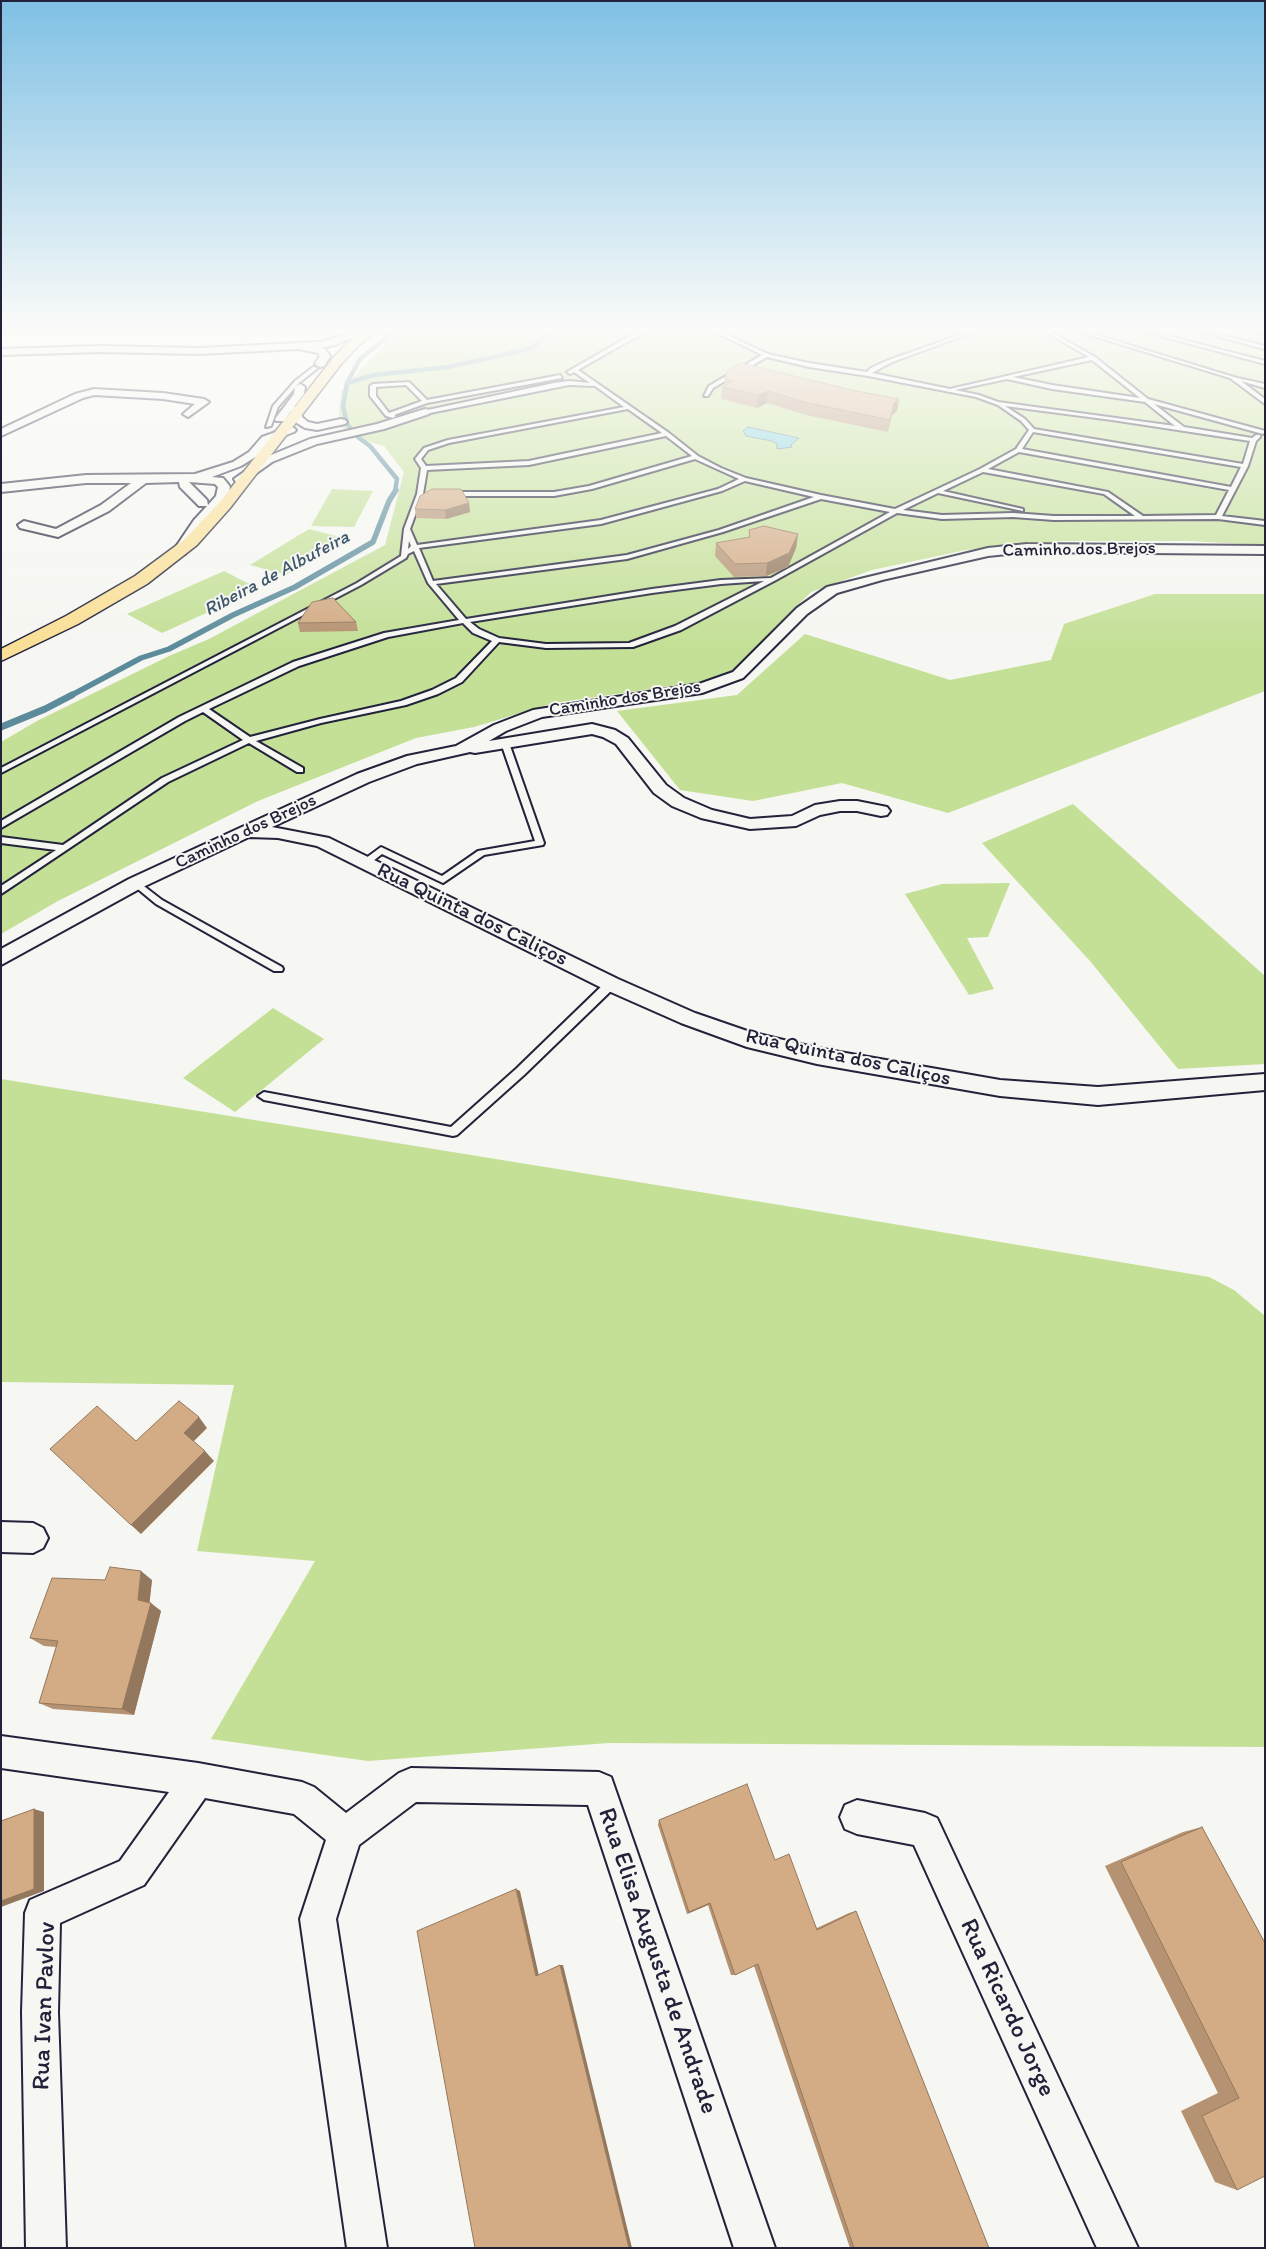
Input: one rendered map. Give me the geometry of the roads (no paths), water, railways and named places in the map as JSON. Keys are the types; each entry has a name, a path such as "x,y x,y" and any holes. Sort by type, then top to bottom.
{"main road":[{"path":"1,655 100,592 157,550 221,484 243,469 277,436"},
{"path":"1,655 141,580 180,551 209,524 243,469"}],"street":[{"path":"298,447 308,436"},
{"path":"196,478 243,469 298,447 338,436"},
{"path":"1,488 86,479 143,480 196,478 214,480 224,486 225,490 222,497 198,523 180,551"},
{"path":"24,525 58,533 105,508 143,480 211,486 221,484"},
{"path":"184,484 203,503"},
{"name":"Caminho dos Brejos","path":"1,958 136,883 363,778 413,760 461,750 500,728 539,713 702,688 738,675 802,611 832,590 879,577 988,552 1027,548 1265,550"},
{"path":"461,750 592,728 608,733 622,741 660,789 678,802 707,814 750,824 796,821 815,810 840,806 857,806 880,811"},
{"path":"317,800 308,819 308,830 323,842"},
{"path":"246,833 278,832 323,842"},
{"name":"Rua Quinta dos Caliços","path":"323,842 611,984 688,1018 747,1039 817,1056 1000,1088 1098,1096 1265,1082"},
{"path":"1,1537 33,1538"},
{"path":"1,1752 198,1780 302,1799 345,1834 318,1919 366,2248"},
{"name":"Rua Ivan Pavlov","path":"46,2248 40,2012 43,1913 132,1873 198,1780"},
{"name":"Rua Elisa Augusta de Andrade","path":"345,1834 411,1785 599,1789 755,2248"},
{"name":"Rua Ricardo Jorge","path":"857,1818 925,1830 1118,2248"}],"lane":[{"path":"404,557 407,530 420,494 424,468 418,459 426,449 448,442 480,436"},
{"path":"424,468 529,463 658,436"},
{"path":"669,436 696,457 744,479 821,497 896,511 942,517 1013,515 1054,518 1218,517 1265,523"},
{"path":"407,530 431,583 464,621 476,630 497,640 546,646 630,646 678,628 935,490 982,470 1018,450 1028,436"},
{"path":"1067,436 1245,466"},
{"path":"1227,436 1253,440"},
{"path":"1218,517 1245,466 1253,440 1258,436"},
{"path":"1018,450 1234,489"},
{"path":"439,494 554,494 590,488 696,457"},
{"path":"982,470 1106,493 1141,517"},
{"path":"1,772 359,584 404,557 414,546 601,522 720,490 744,479"},
{"path":"935,490 1054,518"},
{"path":"420,494 430,494"},
{"path":"431,583 627,558 721,531 821,497"},
{"path":"1,825 97,768 204,709 296,664 387,635 464,621 652,591 721,582 774,578"},
{"path":"1,891 165,780 249,740 320,721 403,704 435,692 459,680 497,640"},
{"path":"204,709 249,740 300,770"},
{"path":"365,863 381,850 443,880 481,853 540,843 505,743"},
{"path":"1,840 64,848"},
{"path":"136,883 159,902 278,969"},
{"path":"264,1096 453,1132 520,1072 611,984"}],"water":[{"path":"746,436 790,436 799,438 791,445 792,447 777,449 777,444 772,441"}],"waterway":[{"name":"Ribeira de Albufeira","path":"357,436 370,446 397,479 395,491"},
{"name":"Ribeira de Albufeira","path":"70,696 141,658 169,649 233,615 295,587 373,542 389,501 395,491"},
{"name":"Ribeira de Albufeira","path":"1,727 45,709 72,695"}]}
